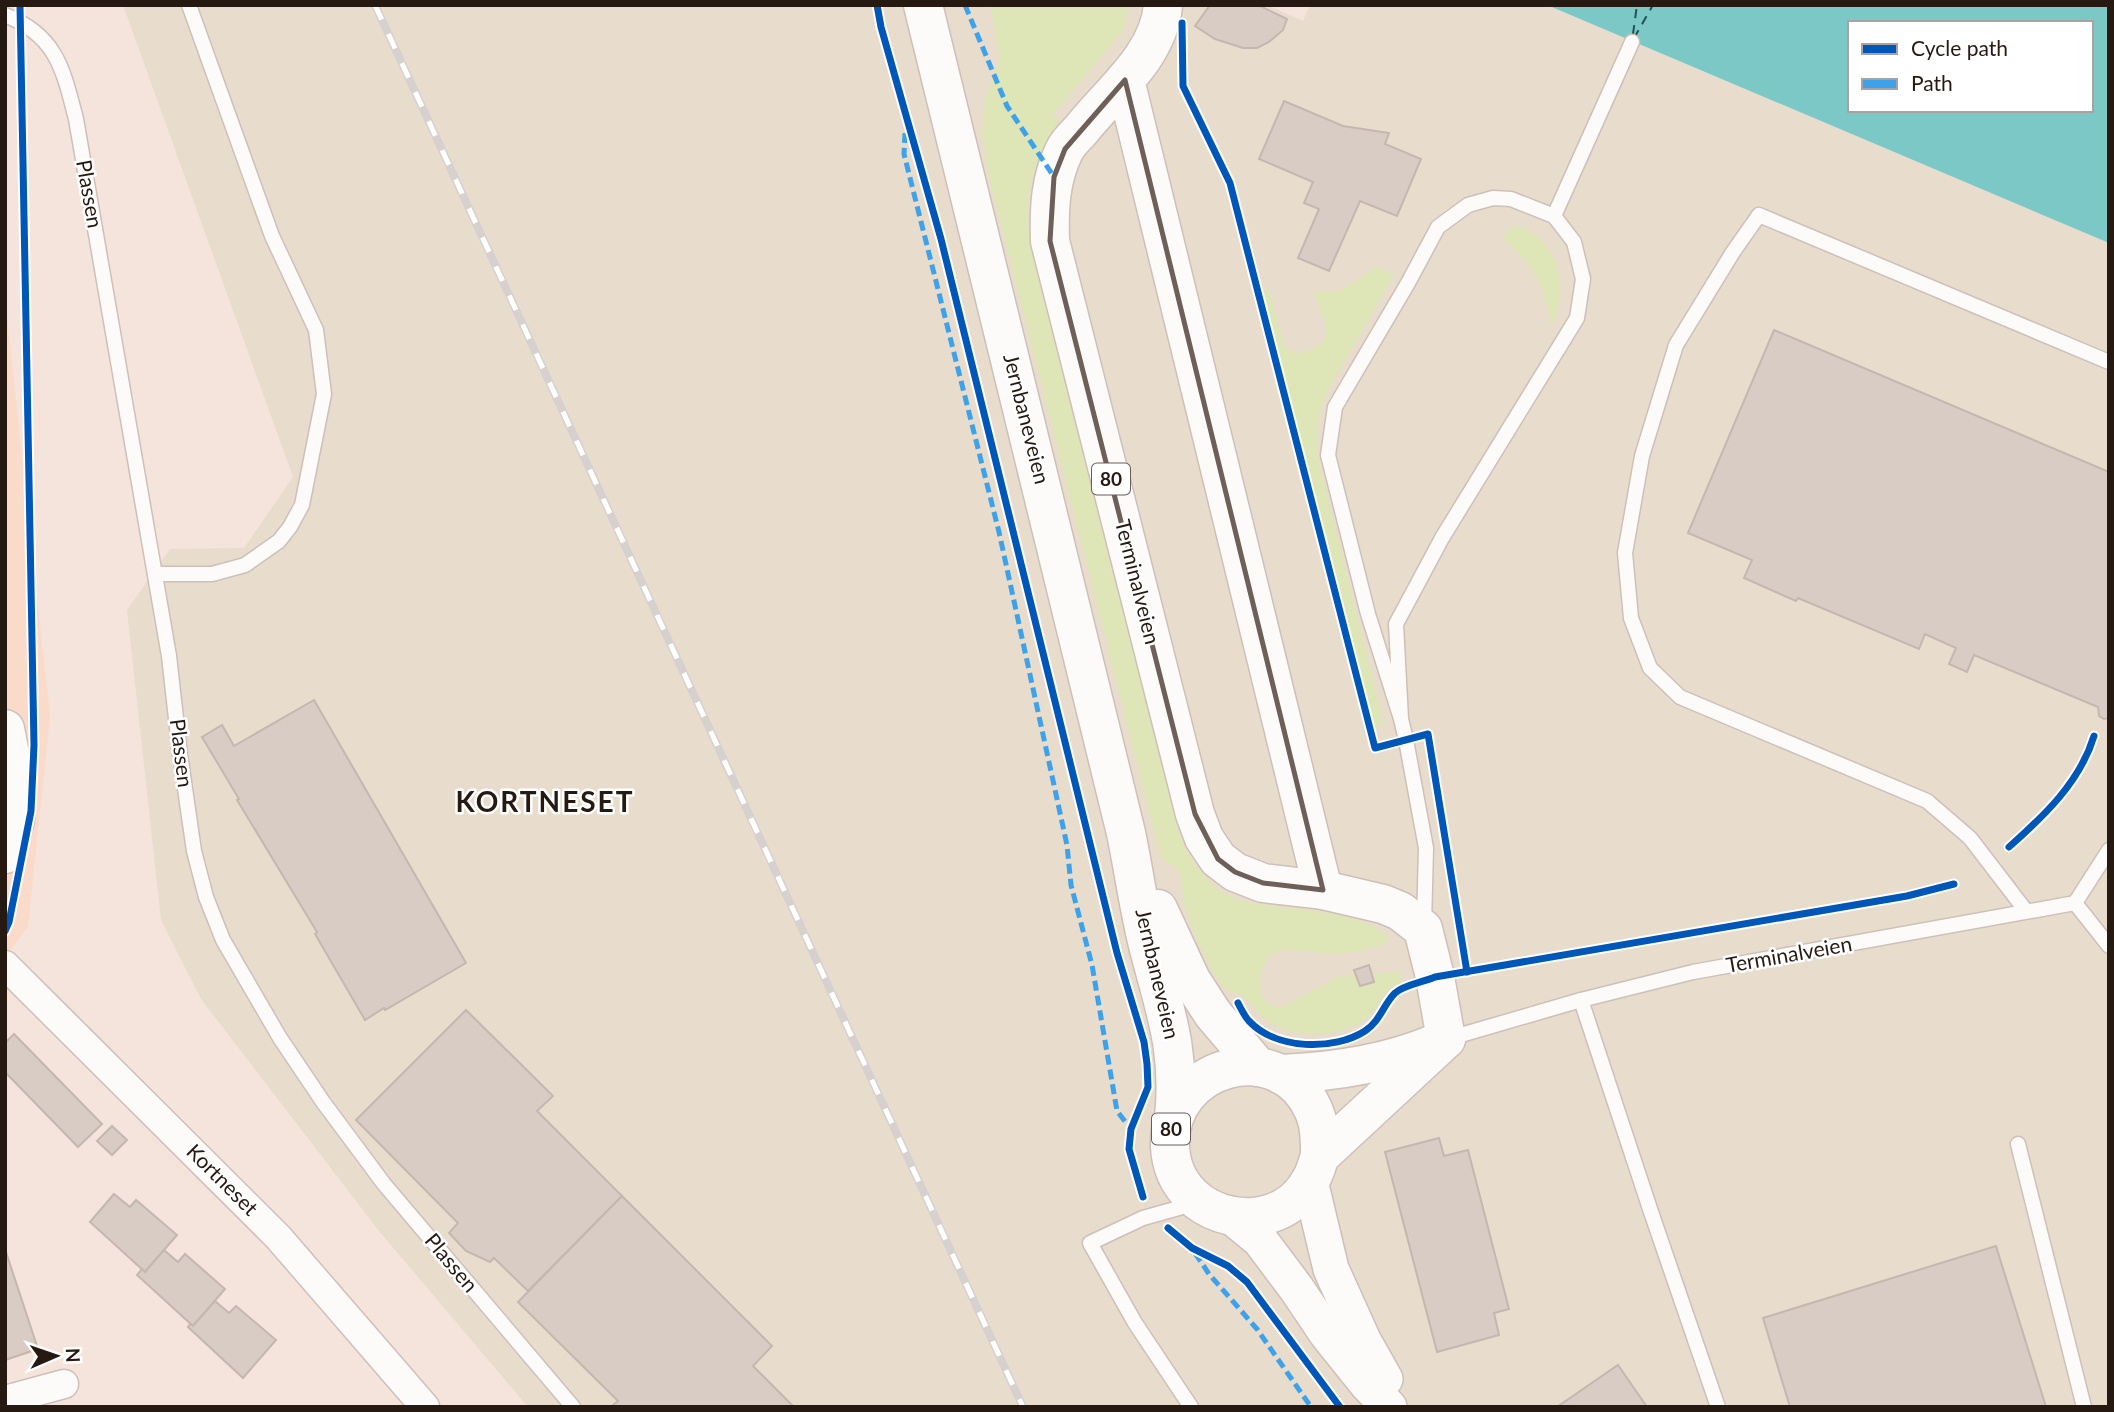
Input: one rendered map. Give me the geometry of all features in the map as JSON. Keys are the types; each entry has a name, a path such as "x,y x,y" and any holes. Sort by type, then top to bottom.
{"highway":[{"name":"Jernbaneveien","path":"923,5 1126,833 1148,946 1172,1032 1177,1086 1170,1155 1176,1174 1186,1190 1215,1210"},
{"name":"Terminalveien","path":"1163,5 1155,36 1145,55 1065,149 1054,177 1049,206 1051,241 1195,814 1204,838 1218,859 1235,872 1263,883 1323,890 1383,904 1400,911 1423,929"},
{"path":"1125,80 1323,890"},
{"path":"5,729 15,779 15,820 5,854"},
{"name":"Jernbaneveien","path":"1126,833 1170,937 1191,980 1213,1014 1269,1071 1299,1089 1313,1109 1320,1132 1315,1169"},
{"path":"1423,929 1446,1039"},
{"name":"Terminalveien","path":"1269,1071 1316,1073 1406,1055 1446,1039"},
{"name":"Terminalveien","path":"1315,1169 1446,1039"},
{"name":"Jernbaneveien","path":"1174,1117 1184,1098 1198,1083 1216,1072 1236,1067 1269,1071"},
{"path":"1215,1210 1259,1217 1285,1207 1299,1196 1315,1169"}],"street":[{"name":"Kortneset","path":"5,965 278,1237 425,1407"},
{"name":"Jernbaneveien","path":"1315,1169 1331,1269 1363,1340 1401,1407"},
{"name":"Jernbaneveien","path":"1215,1210 1260,1240 1327,1334 1389,1407"},
{"path":"5,1400 64,1384"}],"lane":[{"path":"155,574 212,574 245,565 279,541 302,505 324,394 316,330 272,236 189,5"},
{"name":"Plassen","path":"5,15 38,32 54,52 67,82 76,118 170,656 194,851 206,897 223,940 280,1038 384,1184 573,1407"},
{"path":"1554,216 1632,43"},
{"path":"1401,719 1396,624 1442,538 1577,318 1583,279 1574,242 1554,216 1511,198 1493,198 1468,205 1438,227 1335,407 1328,455 1368,614 1401,719 1426,848 1423,929"},
{"path":"2026,911 1970,838 1927,801 1680,697 1650,668 1640,643 1631,618 1625,553 1642,456 1676,345 1759,215 2109,362"},
{"path":"2109,850 2075,903 2109,946"},
{"name":"Terminalveien","path":"1446,1039 1581,1000 1693,972 2075,903"},
{"path":"1581,1000 1718,1407"},
{"path":"2018,1144 2084,1407"},
{"path":"1191,1407 1135,1323 1090,1243 1143,1218 1215,1210"}],"highlighted area":[{"path":"1125,80 1323,890 1263,883 1235,872 1218,859 1195,814 1050,241 1054,177 1065,149"}],"shaded area":[{"path":"123,5 1267,5 1303,21 1310,5 1547,5 2109,243 2109,1407 528,1407 379,1231 201,999 161,920 127,610 170,549 244,548 293,477"},
{"path":"5,297 50,716 28,927 5,957"}],"green space":[{"path":"990,5 1128,5 1124,29 1052,116 1059,121 1043,149 1032,178 1028,209 1030,241 1184,847 1208,880 1233,897 1254,903 1348,917 1376,928 1389,937 1385,944 1349,952 1277,951 1270,955 1265,963 1260,982 1265,1000 1282,1007 1337,977 1355,974 1359,988 1376,982 1374,974 1400,971 1402,984 1389,989 1370,1015 1358,1025 1330,1033 1298,1033 1265,1019 1245,998 1225,988 1211,968 1192,927 1178,871 1161,858 988,173 982,133 985,100 1000,58"},
{"path":"1518,226 1532,232 1543,242 1557,268 1560,298 1551,326 1542,287 1524,259 1504,239 1509,230"},
{"path":"1377,266 1394,275 1330,386 1320,412 1317,430 1318,457 1384,725 1371,729 1263,289 1269,289 1283,343 1292,351 1302,352 1324,341 1326,333 1313,291 1340,291"}],"water":[{"path":"1547,5 2109,5 2109,243"}],"building":[{"path":"1210,5 1258,5 1287,19 1283,30 1269,42 1257,48 1243,48 1215,39 1195,26"},
{"path":"1284,101 1343,126 1389,133 1385,144 1421,159 1397,216 1360,201 1329,271 1298,258 1319,209 1304,203 1313,182 1259,159"},
{"path":"1774,330 2109,472 2109,718 2099,716 2098,707 1974,655 1967,672 1949,664 1956,648 1925,634 1919,649 1798,598 1796,601 1744,578 1752,560 1688,533"},
{"path":"314,700 466,963 365,1020 315,934 317,932 202,737 222,725 234,746"},
{"path":"1369,965 1374,982 1360,986 1354,970"},
{"path":"466,1010 553,1096 537,1111 622,1196 528,1291 494,1258 490,1262 466,1251 449,1233 458,1223 356,1120"},
{"path":"14,1034 102,1124 78,1147 5,1072 5,1043"},
{"path":"112,1126 127,1140 112,1155 97,1141"},
{"path":"1439,1138 1444,1156 1468,1150 1509,1309 1494,1313 1499,1335 1437,1352 1385,1152"},
{"path":"114,1194 130,1207 136,1200 177,1235 145,1272 90,1222"},
{"path":"622,1196 772,1346 753,1366 794,1407 615,1407 613,1405 618,1401 518,1302"},
{"path":"1996,1246 2046,1407 1790,1407 1763,1318"},
{"path":"5,1249 38,1349 5,1360"},
{"path":"164,1250 178,1262 185,1254 225,1289 193,1326 137,1275 142,1269 145,1272"},
{"path":"215,1301 229,1313 236,1306 276,1340 243,1378 188,1327 190,1324 193,1326"},
{"path":"1618,1365 1647,1407 1557,1407"}],"ferry route":[{"path":"1633,34 1637,5"},
{"path":"1634,38 1653,5"}],"railway":[{"path":"375,5 1023,1407"}],"marked path":[{"path":"965,5 1007,106 1054,177"},
{"path":"905,133 904,154 999,532 1067,845 1071,885 1092,965 1117,1111 1131,1129"},
{"path":"1195,1253 1209,1274 1257,1329 1311,1407"}],"cycle path":[{"path":"5,931 31,811 34,745 20,5"},
{"path":"877,5 941,239 1117,953 1144,1042 1148,1087 1131,1129 1129,1149 1143,1197"},
{"path":"1182,23 1183,86 1230,183 1375,748 1428,734 1467,972"},
{"path":"2009,847 2048,810 2070,783 2088,753 2094,736"},
{"path":"1238,1003 1249,1021 1274,1038 1306,1044 1338,1042 1352,1038 1370,1027 1399,990 1435,977 1907,896 1954,884"},
{"path":"1168,1228 1192,1248 1228,1266 1247,1282 1340,1407"}],"district":[{"name":"KORTNESET","path":"545,802"}]}
